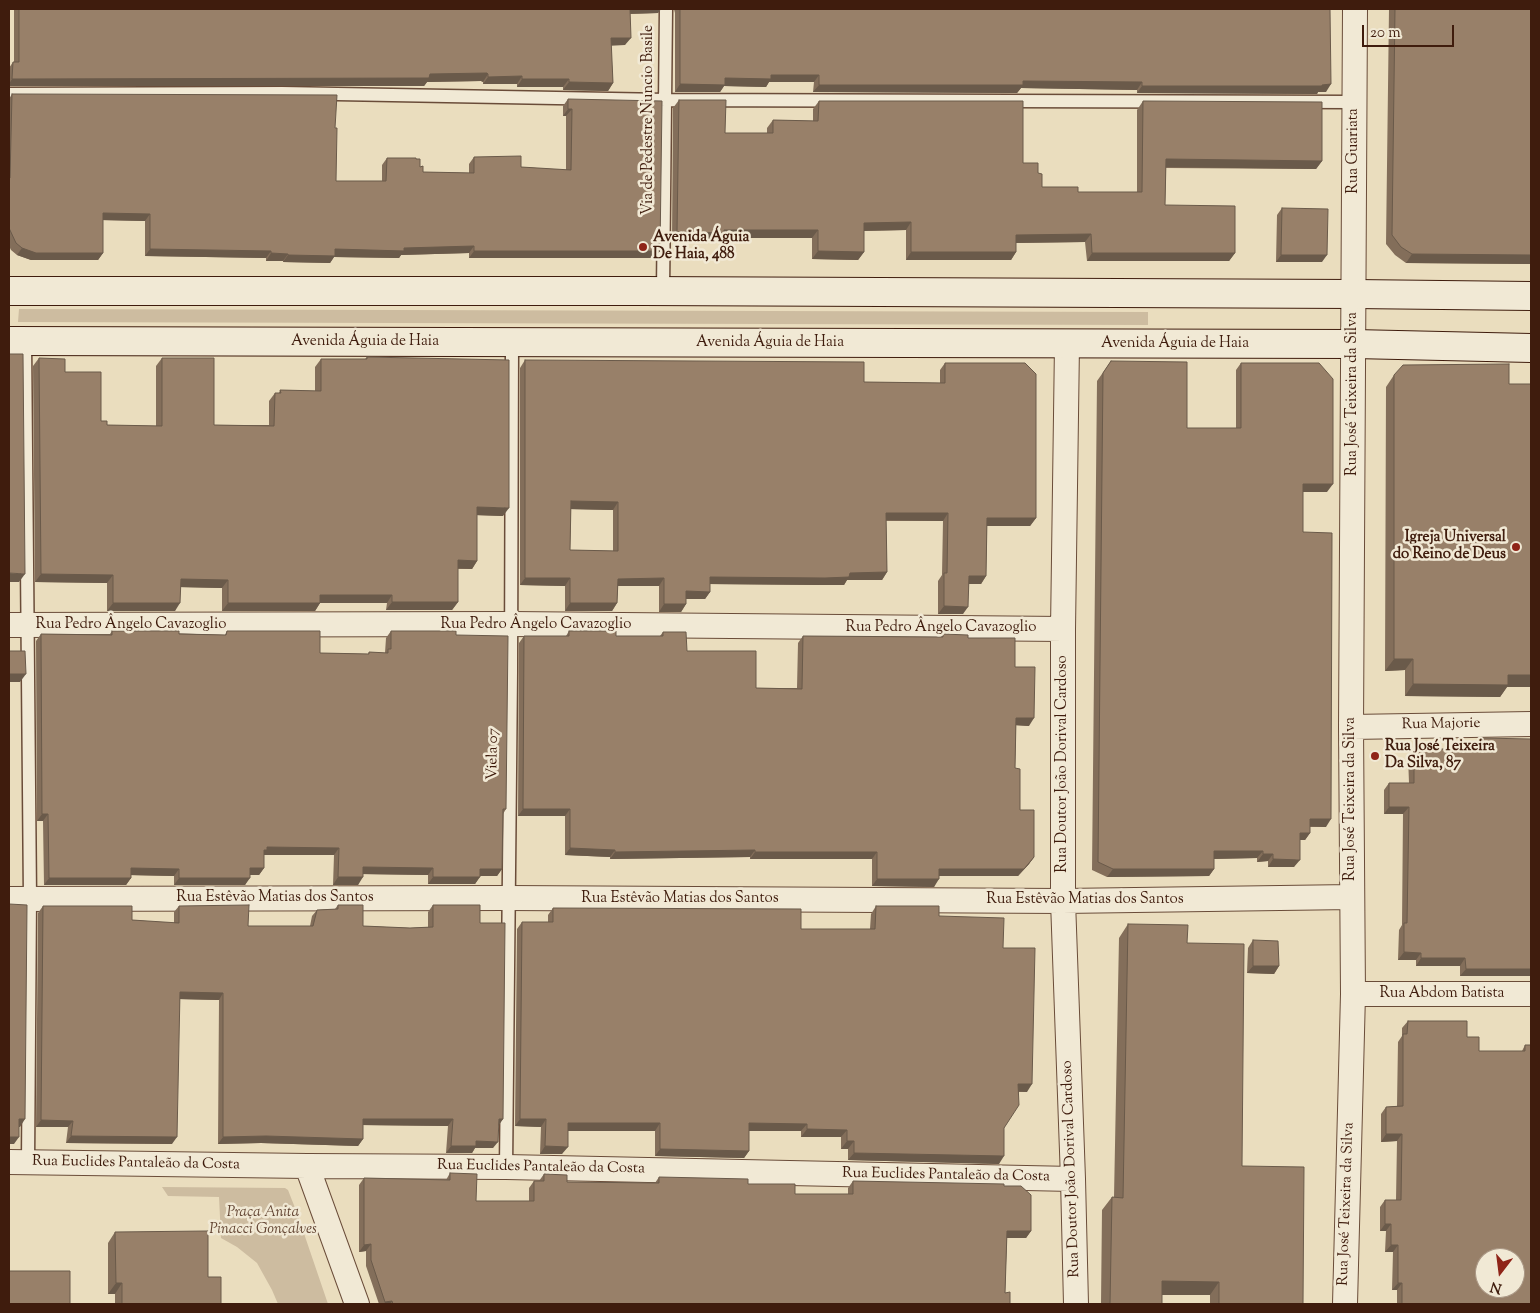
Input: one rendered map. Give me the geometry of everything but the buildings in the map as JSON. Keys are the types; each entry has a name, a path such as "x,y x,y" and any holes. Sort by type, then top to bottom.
{"main road":[{"path":"9,291 663,291 1531,296"},
{"name":"Avenida Águia de Haia","path":"17,341 1154,344 1354,338 1531,348"}],"street":[{"name":"Rua Guariata","path":"1354,294 1355,9"},
{"name":"Rua José Teixeira da Silva","path":"1344,1304 1354,994 1351,727 1354,294"},
{"name":"Rua Doutor João Dorival Cardoso","path":"1067,344 1063,629 1063,900 1076,1304"},
{"name":"Rua Pedro Ângelo Cavazoglio","path":"18,625 511,624 1063,629"},
{"name":"Rua Majorie","path":"1351,727 1531,724"},
{"name":"Rua Estêvão Matias dos Santos","path":"19,899 1063,900 1352,897"},
{"name":"Rua Abdom Batista","path":"1354,994 1531,994"},
{"name":"Rua Euclides Pantaleão da Costa","path":"18,1162 506,1167 1073,1179"},
{"path":"307,1166 357,1304"}],"lane":[{"name":"Via de Pedestre Nuncio Basile","path":"663,291 666,9"},
{"path":"9,94 282,93 666,100 1354,102"},
{"path":"17,341 18,1162"},
{"name":"Viela 07","path":"506,1167 512,342"}],"green space":[{"path":"19,309 1148,312 1148,325 18,322"},
{"name":"Praça Anita Pinacci Gonçalves","path":"162,1187 285,1188 288,1190 328,1304 278,1304 257,1263 237,1247 221,1238 219,1197 168,1196"}],"place":[{"name":"Avenida Águia De Haia, 488","path":"643,247"},
{"name":"Igreja Universal do Reino de Deus","path":"1516,547"},
{"name":"Rua José Teixeira Da Silva, 87","path":"1375,756"}]}
